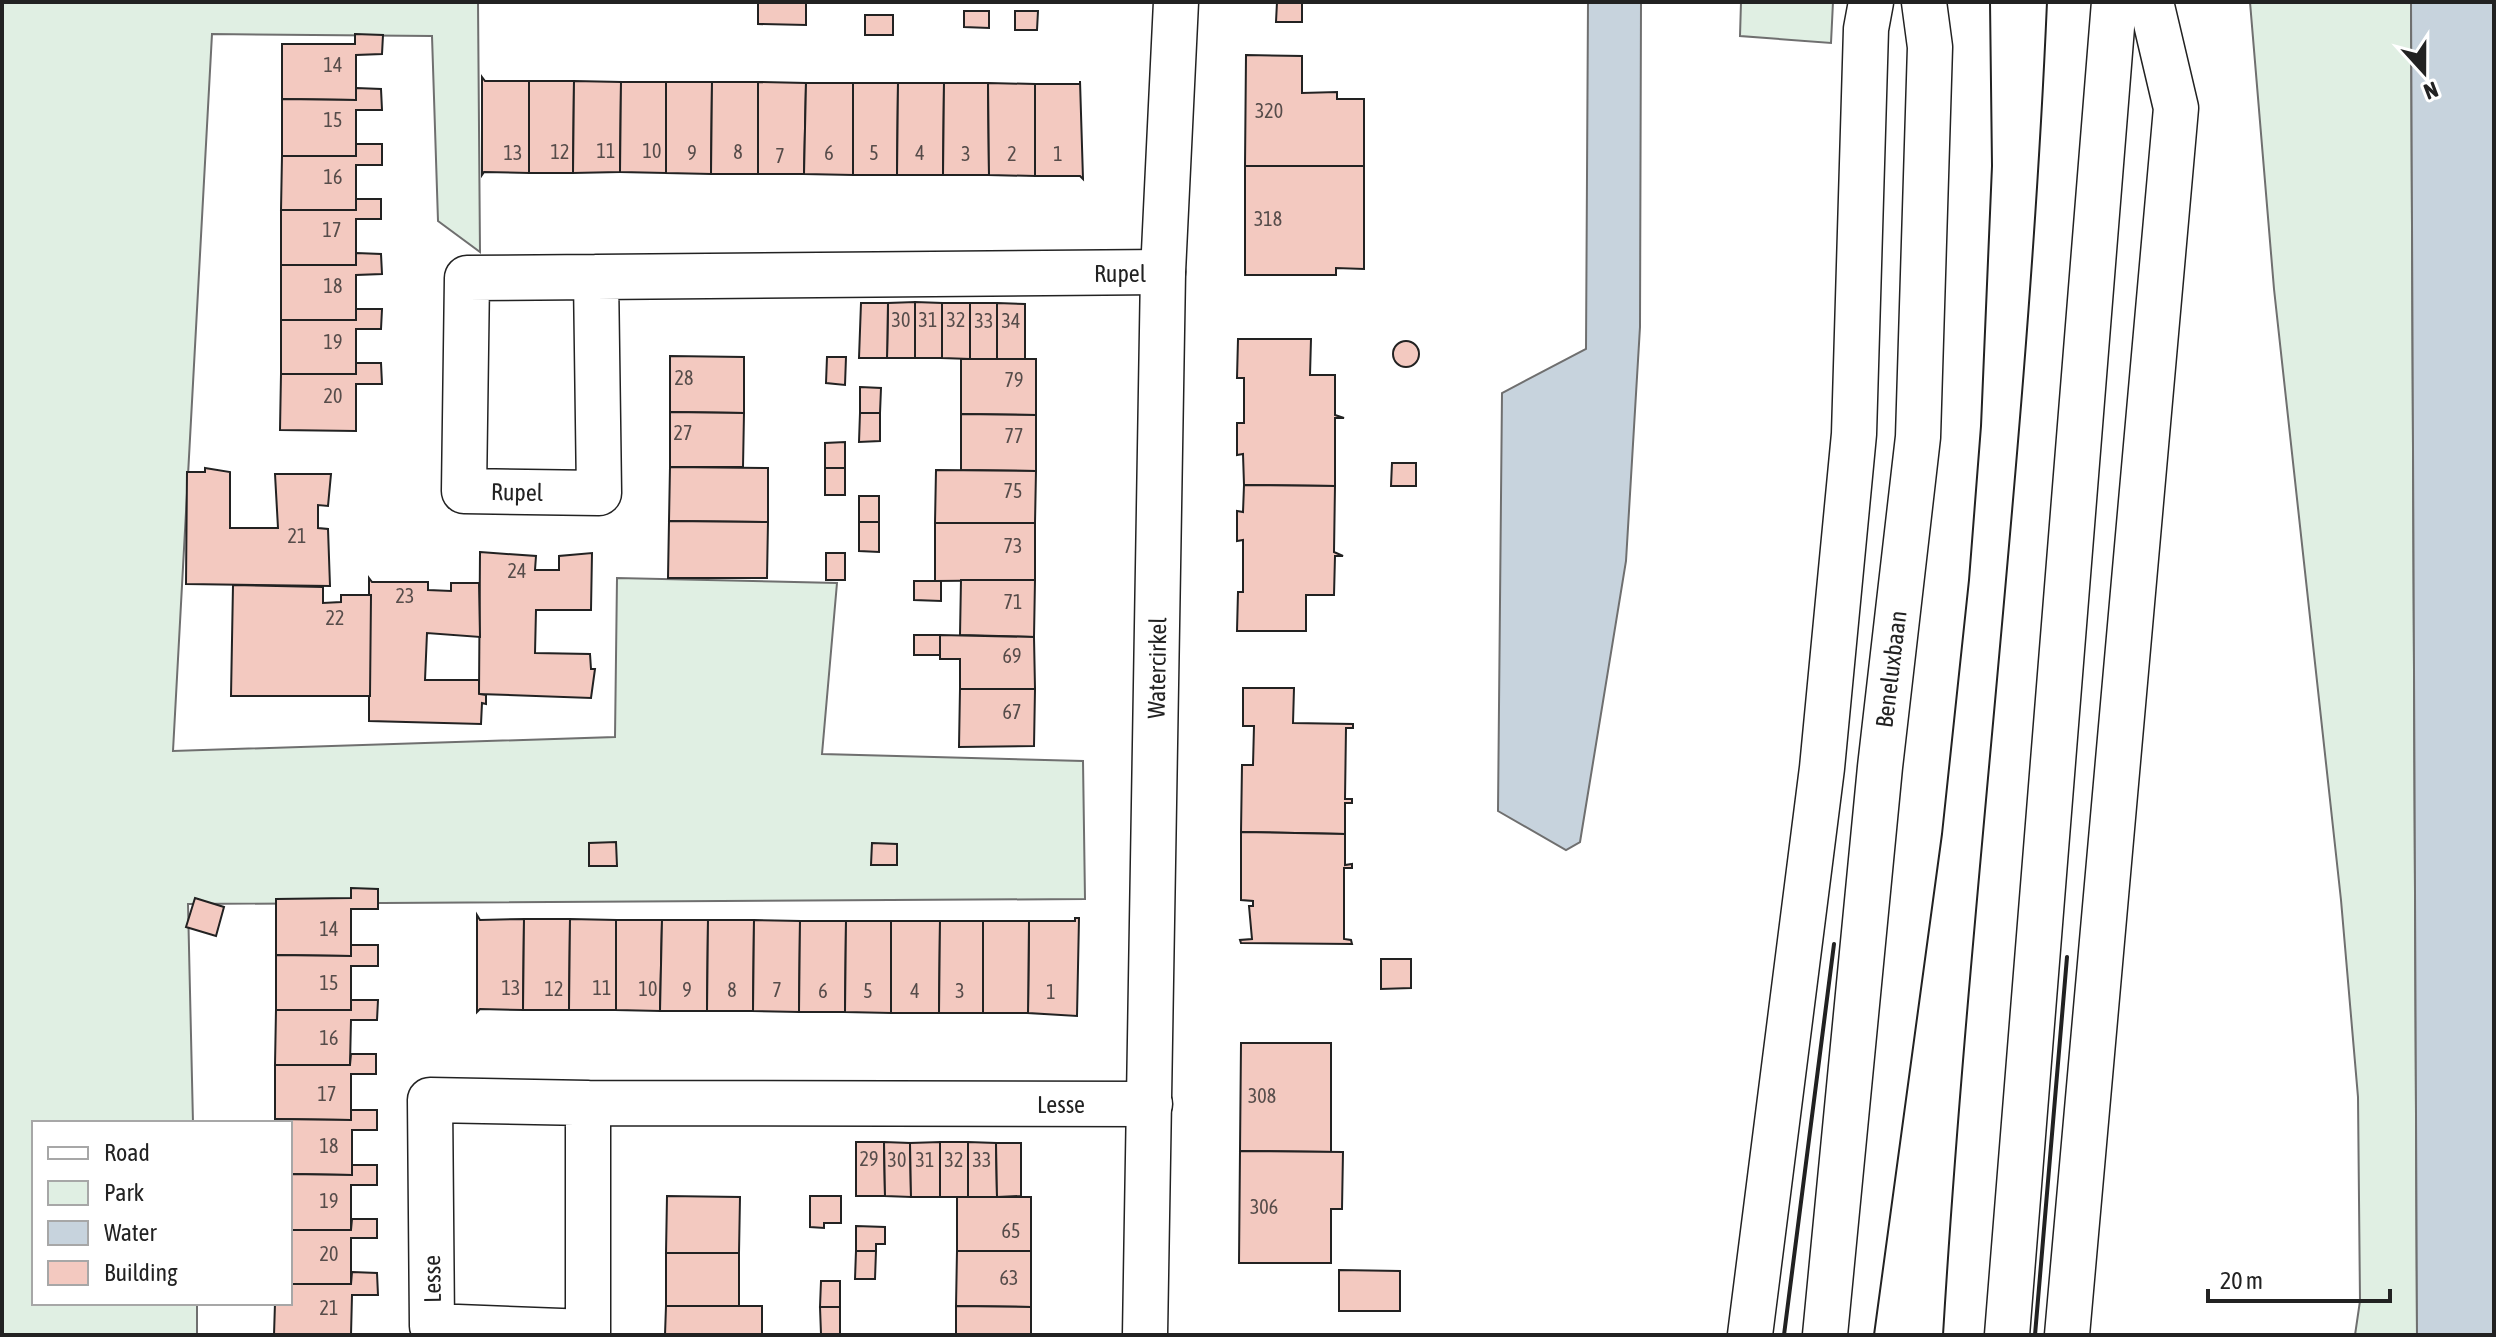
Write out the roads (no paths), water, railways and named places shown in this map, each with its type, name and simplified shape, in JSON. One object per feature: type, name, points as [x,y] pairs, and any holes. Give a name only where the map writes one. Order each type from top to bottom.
[{"type":"main road","name":"Watercirkel","points":[[1145,1335],[1163,272],[1176,2]]},
{"type":"main road","points":[[1750,1335],[1822,768],[1854,434],[1865,44],[1871,2]]},
{"type":"main road","name":"Beneluxbaan","points":[[1825,1335],[1880,767],[1918,437],[1930,47],[1924,2]]},
{"type":"main road","points":[[2007,1335],[2114,2]]},
{"type":"main road","points":[[2067,1335],[2176,108],[2151,2]]},
{"type":"main road","name":"Rupel","points":[[596,277],[599,493],[464,491],[467,278],[1163,272]]},
{"type":"main road","name":"Lesse","points":[[588,1103],[588,1332],[432,1326],[430,1100],[1150,1104]]},
{"type":"water","points":[[1588,2],[1641,2],[1640,327],[1626,561],[1580,842],[1566,850],[1498,811],[1502,393],[1586,349]]},
{"type":"water","points":[[2411,2],[2494,2],[2494,1335],[2417,1335]]},
{"type":"tram line","points":[[1874,1335],[1942,834],[1969,580],[1981,426],[1992,166],[1990,2]]},
{"type":"tram line","points":[[1943,1335],[1954,1168],[2027,336],[2047,2]]}]
